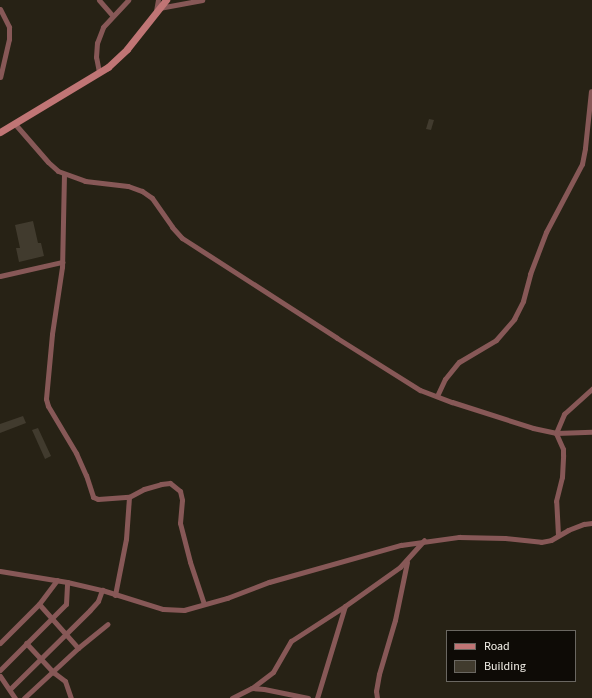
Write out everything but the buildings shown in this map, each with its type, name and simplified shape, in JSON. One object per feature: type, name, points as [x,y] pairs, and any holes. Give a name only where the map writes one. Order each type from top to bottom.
[{"type":"main road","points":[[0,132],[99,72],[119,58],[166,0]]},
{"type":"street","points":[[99,0],[112,15]]},
{"type":"street","points":[[99,72],[96,56],[97,43],[104,27],[112,15],[128,0]]},
{"type":"street","points":[[158,0],[158,11],[202,0]]},
{"type":"street","points":[[0,10],[9,27],[9,39],[0,77]]},
{"type":"street","points":[[437,396],[445,378],[459,362],[496,340],[514,319],[523,301],[530,274],[546,232],[582,164],[586,148],[591,91]]},
{"type":"street","points":[[15,124],[48,162],[64,174],[85,180],[128,186],[142,191],[152,198],[172,227],[182,238],[402,379],[437,396],[533,428],[556,433],[592,432]]},
{"type":"street","points":[[64,174],[62,262],[52,334],[46,399],[48,406],[76,453],[86,475],[93,497],[98,499],[129,497],[144,489],[170,483],[180,491],[182,500],[180,523],[190,562],[204,604]]},
{"type":"street","points":[[0,276],[62,262]]},
{"type":"street","points":[[558,535],[556,501],[562,477],[563,449],[556,433],[564,414],[592,389]]},
{"type":"street","points":[[115,595],[126,539],[129,497]]},
{"type":"street","points":[[0,571],[57,580],[102,590],[163,609],[184,610],[269,582],[424,540],[459,537],[486,537],[541,542],[551,540],[558,535],[584,524],[592,523]]},
{"type":"street","points":[[232,698],[252,688],[273,672],[291,641],[345,606],[407,561],[424,540]]},
{"type":"street","points":[[377,698],[376,691],[378,674],[395,620],[407,561]]},
{"type":"street","points":[[0,644],[39,604],[57,580]]},
{"type":"street","points":[[0,670],[66,604],[67,582]]},
{"type":"street","points":[[10,689],[90,610],[98,601],[102,590]]},
{"type":"street","points":[[39,604],[78,648]]},
{"type":"street","points":[[317,698],[345,606]]},
{"type":"street","points":[[24,698],[78,648],[108,624]]},
{"type":"street","points":[[26,643],[53,672],[65,681],[71,698]]},
{"type":"street","points":[[0,676],[15,698]]},
{"type":"street","points":[[252,688],[308,698]]}]
